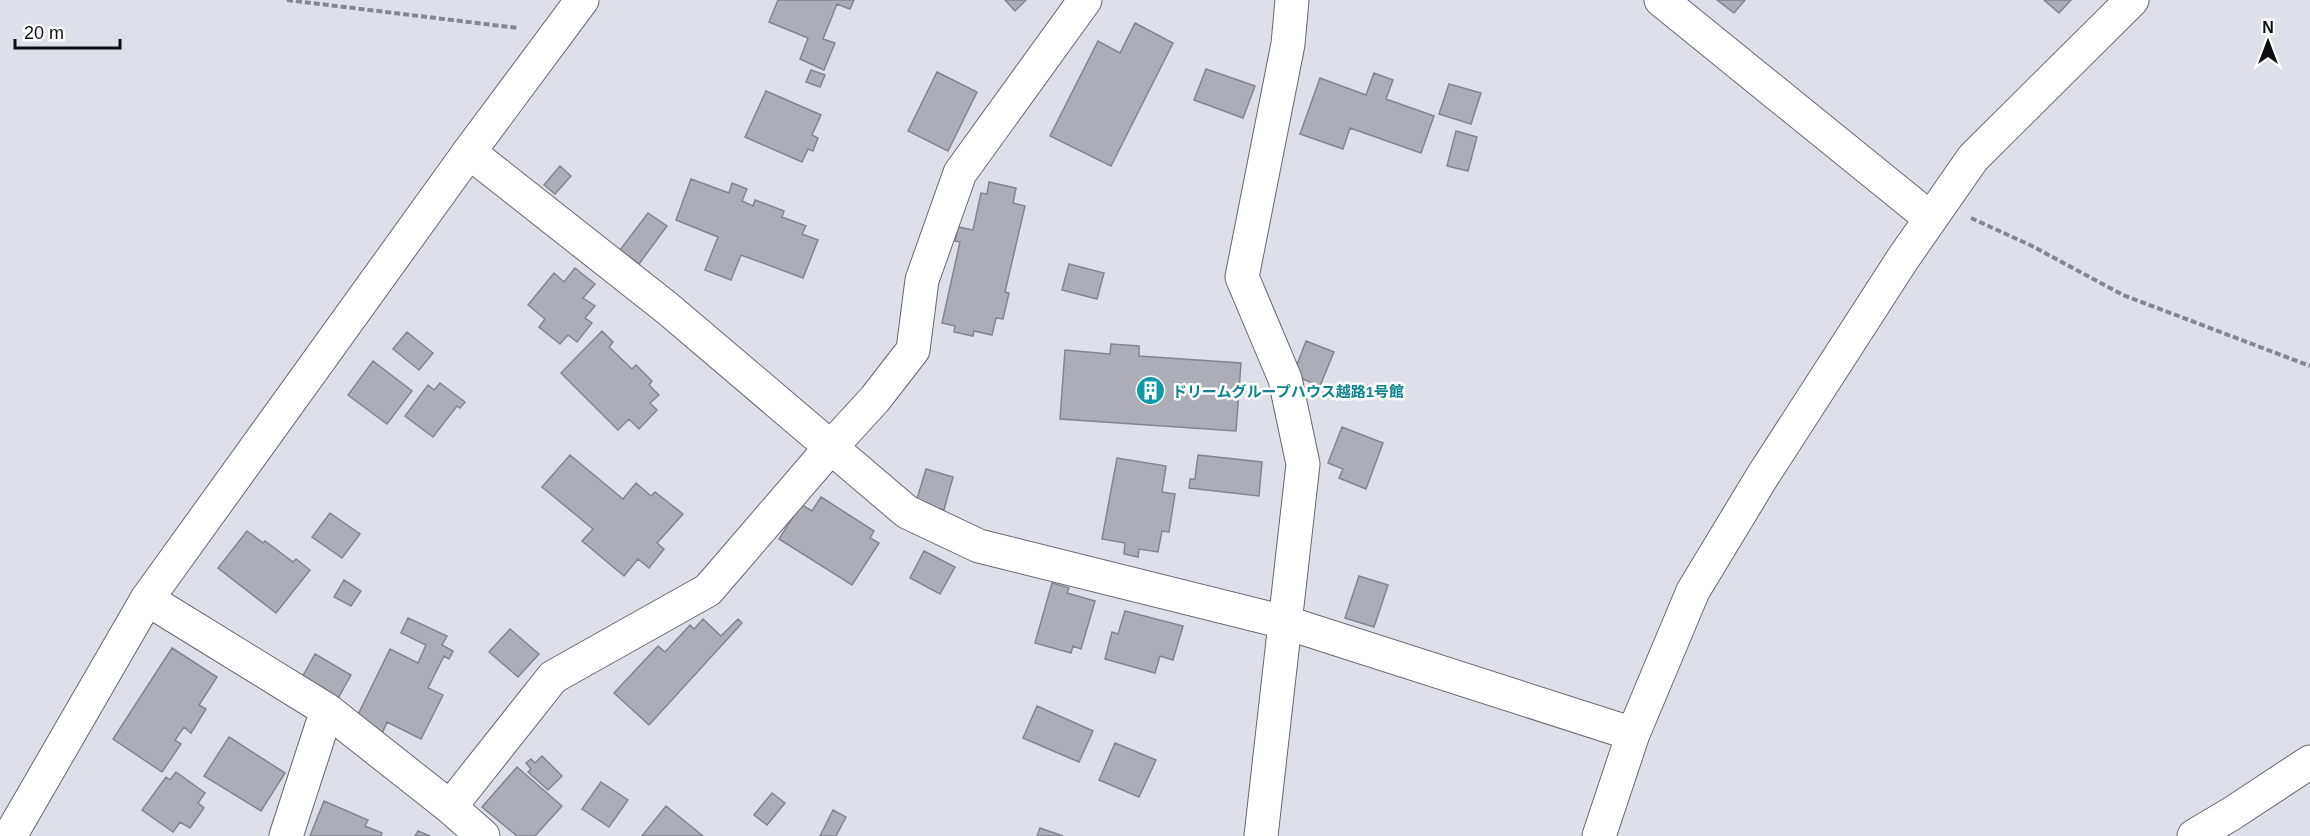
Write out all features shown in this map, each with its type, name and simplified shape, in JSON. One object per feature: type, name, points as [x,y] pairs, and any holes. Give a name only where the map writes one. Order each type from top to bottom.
[{"type":"street","points":[[10,836],[147,599],[556,32],[582,0]]},
{"type":"street","points":[[450,807],[553,677],[708,590],[875,399],[913,350],[922,280],[960,173],[1085,0]]},
{"type":"street","points":[[1261,836],[1284,622],[1299,519],[1303,464],[1285,379],[1242,277],[1288,44],[1292,0]]},
{"type":"street","points":[[1661,0],[1936,211]]},
{"type":"street","points":[[1599,836],[1633,734],[1693,591],[1762,477],[1973,158],[2132,0]]},
{"type":"street","points":[[469,152],[667,308],[907,512],[979,546],[1284,622],[1633,734]]},
{"type":"street","points":[[147,599],[327,710],[450,807],[483,836]]},
{"type":"street","points":[[286,836],[327,710]]},
{"type":"street","points":[[2194,836],[2310,762]]},
{"type":"path","points":[[287,0],[556,32]]},
{"type":"path","points":[[1936,211],[2032,246],[2123,295],[2310,366]]},
{"type":"building","points":[[778,0],[854,0],[850,9],[837,4],[823,39],[835,43],[824,70],[800,59],[808,38],[769,22]]},
{"type":"building","points":[[1005,0],[1026,0],[1015,11]]},
{"type":"building","points":[[1717,0],[1745,0],[1734,13]]},
{"type":"building","points":[[2044,0],[2071,0],[2059,13]]},
{"type":"building","points":[[1135,23],[1173,43],[1111,166],[1050,136],[1098,41],[1120,53]]},
{"type":"building","points":[[1206,69],[1255,86],[1243,118],[1194,100]]},
{"type":"building","points":[[811,70],[825,75],[820,87],[806,82]]},
{"type":"building","points":[[937,72],[977,92],[948,151],[908,131]]},
{"type":"building","points":[[1374,73],[1393,80],[1386,99],[1434,116],[1421,153],[1350,128],[1343,149],[1300,134],[1320,78],[1366,95]]},
{"type":"building","points":[[1449,84],[1481,93],[1471,124],[1439,114]]},
{"type":"building","points":[[766,91],[821,115],[812,135],[818,138],[813,151],[808,149],[802,162],[745,137]]},
{"type":"building","points":[[1456,131],[1477,137],[1468,171],[1447,166]]},
{"type":"building","points":[[560,166],[571,176],[555,194],[544,185]]},
{"type":"building","points":[[691,179],[729,193],[732,183],[747,189],[742,201],[753,206],[755,200],[784,211],[782,217],[806,226],[802,234],[818,240],[803,278],[741,255],[731,280],[705,270],[718,237],[676,220]]},
{"type":"building","points":[[989,182],[1016,188],[1013,203],[1025,206],[1005,292],[1009,293],[1003,319],[996,318],[992,335],[974,331],[973,336],[954,332],[955,326],[942,323],[960,242],[955,241],[958,227],[973,230],[981,193],[987,194]]},
{"type":"building","points":[[648,213],[667,226],[639,264],[620,250]]},
{"type":"building","points":[[1069,264],[1104,273],[1097,299],[1062,290]]},
{"type":"building","points":[[575,268],[595,284],[583,298],[595,306],[585,318],[592,323],[577,342],[568,335],[560,344],[539,327],[545,319],[528,305],[554,273],[564,282]]},
{"type":"building","points":[[602,331],[613,342],[609,347],[632,369],[636,365],[652,381],[649,385],[659,395],[650,403],[657,410],[639,429],[629,419],[618,430],[561,373]]},
{"type":"building","points":[[407,332],[433,353],[419,370],[393,349]]},
{"type":"building","points":[[1306,341],[1334,352],[1320,386],[1293,375]]},
{"type":"building","name":"ドリームグループハウス越路1号館","points":[[1111,344],[1139,346],[1139,356],[1241,363],[1236,431],[1060,419],[1065,350],[1110,354]]},
{"type":"building","points":[[373,361],[412,391],[387,424],[348,395]]},
{"type":"building","points":[[440,383],[465,402],[460,408],[457,406],[433,437],[405,416],[428,385],[434,390]]},
{"type":"building","points":[[1342,427],[1383,443],[1366,489],[1339,478],[1343,469],[1328,463]]},
{"type":"building","points":[[570,455],[623,499],[636,483],[651,496],[655,492],[683,514],[657,543],[664,549],[649,568],[638,559],[624,576],[582,541],[593,529],[542,487]]},
{"type":"building","points":[[1198,455],[1262,462],[1259,496],[1189,488],[1190,479],[1195,479]]},
{"type":"building","points":[[1117,458],[1166,466],[1162,492],[1175,494],[1169,532],[1162,531],[1158,552],[1139,549],[1138,557],[1124,554],[1125,543],[1102,539]]},
{"type":"building","points":[[926,469],[953,477],[944,510],[916,502]]},
{"type":"building","points":[[821,497],[874,531],[870,538],[879,543],[852,585],[779,539],[801,504],[812,511]]},
{"type":"building","points":[[330,513],[360,534],[342,558],[312,537]]},
{"type":"building","points":[[247,531],[293,562],[296,559],[310,570],[276,613],[218,568]]},
{"type":"building","points":[[924,551],[955,567],[940,594],[910,578]]},
{"type":"building","points":[[1359,576],[1388,585],[1374,627],[1345,618]]},
{"type":"building","points":[[344,580],[361,591],[351,606],[334,597]]},
{"type":"building","points":[[1052,583],[1069,588],[1067,593],[1095,601],[1081,649],[1073,646],[1071,653],[1035,643]]},
{"type":"building","points":[[1125,611],[1183,626],[1173,660],[1160,656],[1155,673],[1105,659],[1112,632],[1118,634]]},
{"type":"building","points":[[408,618],[447,636],[442,645],[453,651],[449,659],[444,656],[428,688],[443,695],[421,739],[387,722],[382,734],[355,721],[390,649],[418,663],[426,645],[401,633]]},
{"type":"building","points":[[703,619],[721,636],[738,619],[742,623],[649,725],[614,693],[658,646],[665,652],[690,625],[694,629]]},
{"type":"building","points":[[510,629],[539,654],[518,677],[489,652]]},
{"type":"building","points":[[172,648],[217,677],[199,705],[206,709],[191,733],[184,727],[175,740],[181,744],[162,772],[113,739]]},
{"type":"building","points":[[315,654],[351,675],[336,702],[300,681]]},
{"type":"building","points":[[1037,706],[1093,731],[1079,762],[1023,738]]},
{"type":"building","points":[[229,737],[285,773],[261,811],[204,776]]},
{"type":"building","points":[[1115,743],[1156,760],[1139,797],[1099,780]]},
{"type":"building","points":[[542,756],[562,776],[548,790],[528,772],[531,769],[526,763],[531,759],[535,763]]},
{"type":"building","points":[[517,767],[562,806],[535,836],[517,836],[482,807]]},
{"type":"building","points":[[176,772],[205,793],[198,803],[204,808],[190,828],[180,822],[173,832],[142,810],[166,777],[170,780]]},
{"type":"building","points":[[601,782],[628,800],[609,827],[582,809]]},
{"type":"building","points":[[772,793],[785,803],[767,825],[754,815]]},
{"type":"building","points":[[324,801],[368,820],[365,826],[382,833],[381,836],[310,836]]},
{"type":"building","points":[[666,806],[703,836],[642,836]]},
{"type":"building","points":[[833,810],[846,817],[836,836],[820,836]]},
{"type":"building","points":[[1040,828],[1063,836],[1037,836]]},
{"type":"building","points":[[418,831],[430,836],[415,836]]},
{"type":"place","name":"ドリームグループハウス越路1号館","points":[[1151,391]]}]
